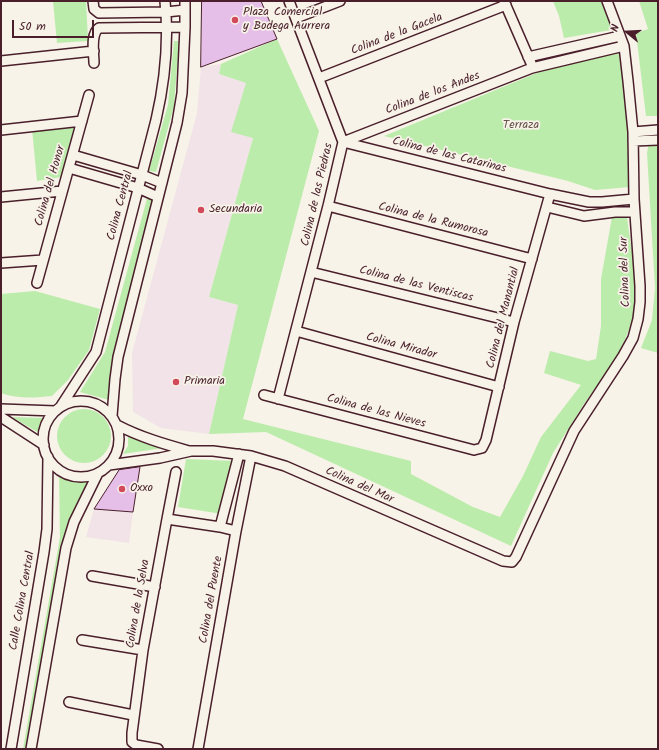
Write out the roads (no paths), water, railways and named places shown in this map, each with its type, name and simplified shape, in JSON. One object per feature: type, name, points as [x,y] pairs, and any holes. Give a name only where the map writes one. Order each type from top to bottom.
[{"type":"street","points":[[93,1],[96,12],[104,13],[166,12],[185,6],[182,94],[177,123],[118,357],[112,416]]},
{"type":"street","name":"Colina Central","points":[[58,409],[96,352],[163,91],[167,27],[166,1]]},
{"type":"street","name":"Colina de las Piedras","points":[[278,399],[312,272],[343,142],[289,1]]},
{"type":"street","points":[[296,18],[340,1]]},
{"type":"street","name":"Colina del Sur","points":[[512,562],[516,557],[574,431],[623,356],[633,338],[638,319],[640,302],[634,199],[633,137],[624,46],[607,1]]},
{"type":"street","points":[[505,3],[532,68]]},
{"type":"street","name":"Colina de la Gacela","points":[[319,78],[505,3]]},
{"type":"street","points":[[94,63],[94,36],[96,30],[103,28],[185,26]]},
{"type":"street","points":[[528,57],[620,36]]},
{"type":"street","name":"Colina de los Andes","points":[[343,142],[532,68],[624,46]]},
{"type":"street","points":[[1,61],[94,50]]},
{"type":"street","name":"Colina del Honor","points":[[37,283],[89,95]]},
{"type":"street","points":[[1,130],[82,121]]},
{"type":"street","points":[[633,137],[658,130]]},
{"type":"street","points":[[633,137],[658,140]]},
{"type":"street","name":"Colina de las Catarinas","points":[[343,142],[550,194],[588,202],[634,199]]},
{"type":"street","points":[[73,155],[142,175],[162,183]]},
{"type":"street","points":[[69,168],[138,188],[158,197]]},
{"type":"street","points":[[1,197],[62,191]]},
{"type":"street","name":"Colina del Manantial","points":[[482,448],[486,440],[514,322],[550,194]]},
{"type":"street","name":"Colina de la Rumorosa","points":[[328,206],[532,259]]},
{"type":"street","points":[[546,207],[584,216],[615,212],[635,212]]},
{"type":"street","points":[[1,263],[43,260]]},
{"type":"street","name":"Colina de las Ventiscas","points":[[312,272],[514,322]]},
{"type":"street","name":"Colina Mirador","points":[[296,331],[499,387]]},
{"type":"street","name":"Colina de las Nieves","points":[[264,395],[474,450],[482,448]]},
{"type":"street","points":[[83,401],[94,403],[104,408],[112,416],[117,425],[119,439],[117,453],[109,465],[98,473],[87,477],[75,477],[64,473],[55,466],[48,457],[44,445],[44,433],[48,421],[58,409],[72,402],[83,401]]},
{"type":"street","points":[[1,409],[58,409]]},
{"type":"street","points":[[1,417],[44,445]]},
{"type":"street","name":"Colina del Mar","points":[[117,425],[156,442],[191,451]]},
{"type":"street","name":"Colina del Mar","points":[[109,465],[160,458],[191,451],[213,451],[251,456],[285,466],[503,561],[512,562]]},
{"type":"street","points":[[220,527],[238,454]]},
{"type":"street","name":"Colina del Puente","points":[[198,749],[236,531],[251,456]]},
{"type":"street","name":"Calle Colina Central","points":[[11,749],[47,529],[48,457]]},
{"type":"street","name":"Colina de la Selva","points":[[158,749],[136,745],[132,742],[133,715],[143,650],[176,472]]},
{"type":"street","points":[[31,749],[66,548],[74,522],[98,473]]},
{"type":"street","points":[[167,519],[236,531]]},
{"type":"street","points":[[92,576],[155,587]]},
{"type":"street","points":[[82,640],[143,650]]},
{"type":"street","points":[[69,702],[133,715]]},
{"type":"place","name":"Plaza Comercial y Bodega Aurrera","points":[[235,20]]},
{"type":"place","name":"Secundaria","points":[[201,210]]},
{"type":"place","name":"Primaria","points":[[176,382]]},
{"type":"place","name":"Oxxo","points":[[122,489]]},
{"type":"park label","name":"Terraza","points":[[521,126]]}]
